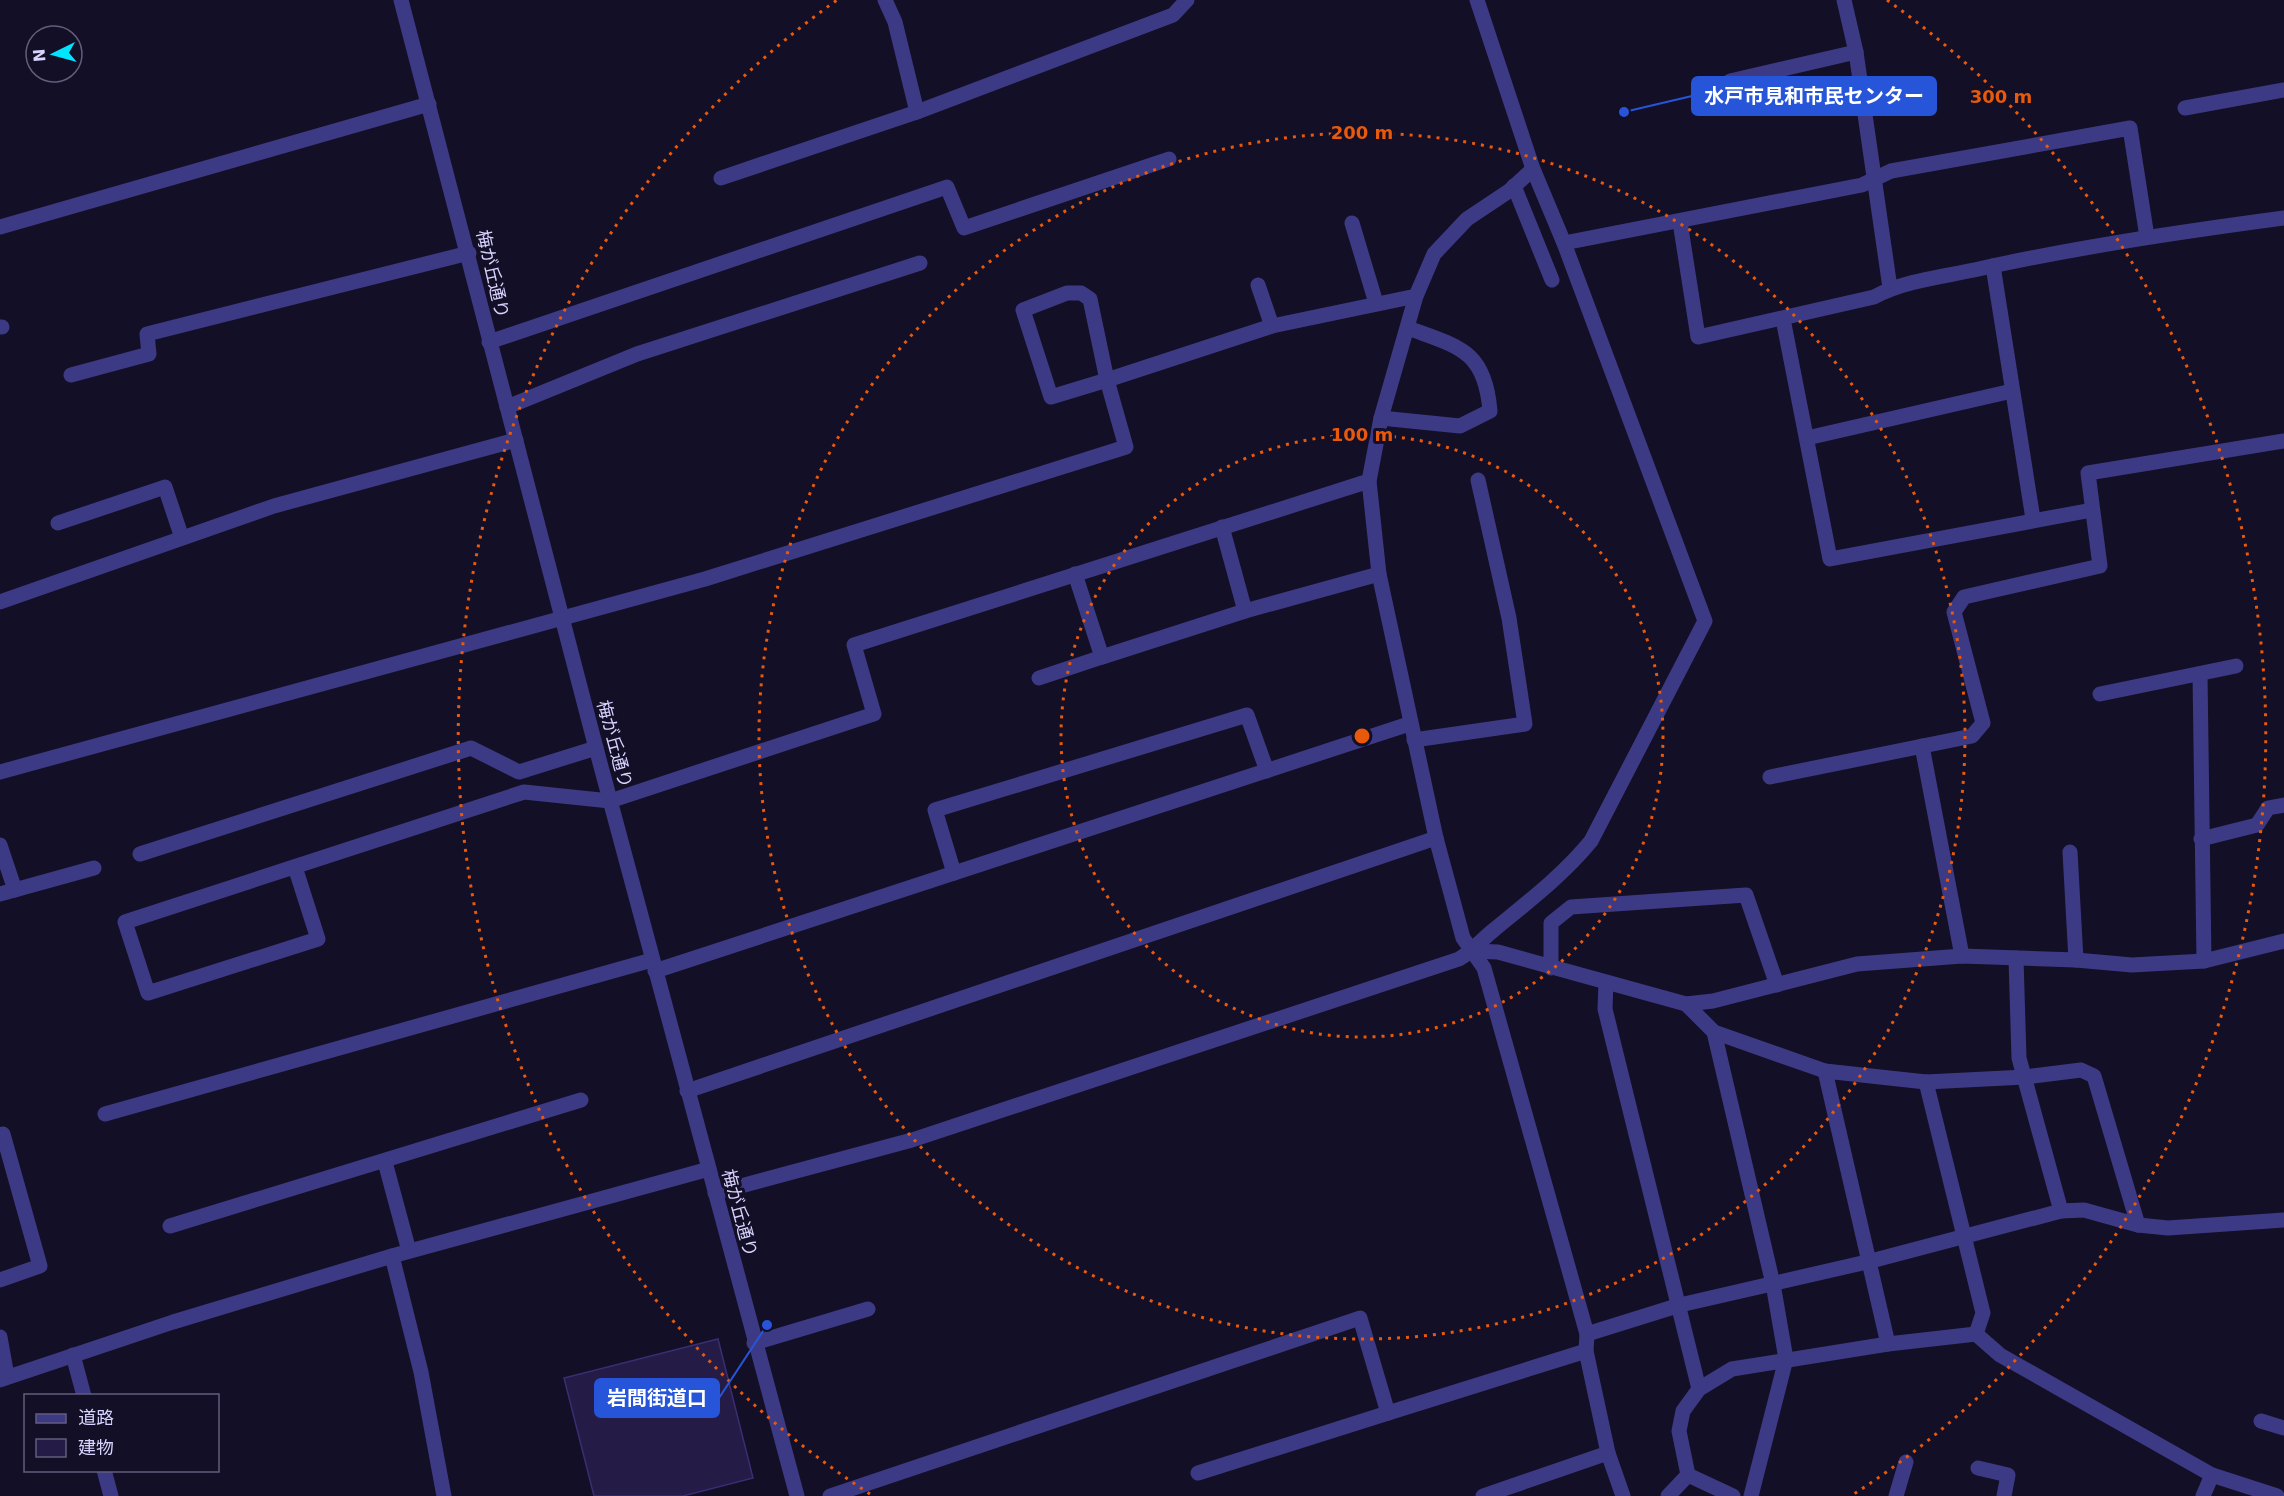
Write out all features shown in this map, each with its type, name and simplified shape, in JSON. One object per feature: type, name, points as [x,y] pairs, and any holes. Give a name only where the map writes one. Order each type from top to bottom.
[{"type":"street","name":"梅が丘通り","points":[[401,0],[469,253],[489,342],[562,620],[754,1343],[797,1496]]},
{"type":"street","points":[[885,0],[895,22],[917,112]]},
{"type":"street","points":[[721,178],[917,112],[1173,15],[1187,0]]},
{"type":"street","points":[[715,1193],[912,1140],[1448,963],[1472,951],[1489,934],[1569,869],[1591,841],[1705,621],[1564,243],[1533,170],[1478,0]]},
{"type":"street","points":[[1844,0],[1856,52],[1890,288]]},
{"type":"street","points":[[1730,81],[1856,52]]},
{"type":"street","points":[[2185,108],[2284,90]]},
{"type":"street","points":[[0,227],[429,104]]},
{"type":"street","points":[[1564,243],[1862,185],[1891,171],[2130,128],[2147,237]]},
{"type":"street","points":[[489,342],[947,186],[964,228],[1169,159]]},
{"type":"street","points":[[1533,170],[1467,219],[1434,254],[1416,296],[1381,418],[1369,481],[1379,574],[1409,724],[1436,838],[1463,938],[1484,968],[1587,1334],[1586,1351],[1608,1452],[1623,1496]]},
{"type":"street","points":[[1514,186],[1552,280]]},
{"type":"street","points":[[1680,222],[1698,337],[1874,297],[1890,288],[1993,266],[2147,237],[2284,218]]},
{"type":"street","points":[[1352,223],[1376,303]]},
{"type":"street","points":[[71,375],[149,354],[147,334],[469,253]]},
{"type":"street","points":[[507,407],[637,354],[920,263]]},
{"type":"street","points":[[1993,266],[2033,519]]},
{"type":"street","points":[[1258,285],[1272,326]]},
{"type":"street","points":[[0,772],[705,579],[1126,447],[1107,380],[1090,299],[1081,293],[1067,293],[1023,310],[1051,397],[1107,380],[1272,326],[1416,296]]},
{"type":"street","points":[[1783,319],[1830,559],[2033,519],[2092,510]]},
{"type":"street","points":[[1381,418],[1460,426],[1490,411],[1488,387],[1473,358],[1455,345],[1408,328]]},
{"type":"street","points":[[1807,438],[2012,391]]},
{"type":"street","points":[[0,602],[160,548],[274,506],[516,440]]},
{"type":"street","points":[[1770,777],[1972,736],[1983,723],[1954,612],[1964,597],[2100,566],[2088,473],[2284,441]]},
{"type":"street","points":[[1414,740],[1525,724],[1509,618],[1478,480]]},
{"type":"street","points":[[295,867],[318,939],[148,993],[125,922],[524,792],[610,801],[874,714],[854,645],[1369,481]]},
{"type":"street","points":[[58,523],[165,487],[182,538]]},
{"type":"street","points":[[1222,527],[1245,611]]},
{"type":"street","points":[[1075,574],[1102,657]]},
{"type":"street","points":[[1039,678],[1245,611],[1379,574]]},
{"type":"street","points":[[2100,694],[2236,666]]},
{"type":"street","points":[[2200,674],[2204,961]]},
{"type":"street","points":[[954,873],[935,810],[1247,715],[1268,771]]},
{"type":"street","points":[[105,1114],[654,965],[954,873],[1409,724]]},
{"type":"street","points":[[1922,746],[1962,956]]},
{"type":"street","points":[[140,854],[471,748],[519,772],[596,748]]},
{"type":"street","points":[[2201,839],[2256,825],[2268,808],[2284,805]]},
{"type":"street","points":[[687,1091],[1436,838]]},
{"type":"street","points":[[0,845],[8,892],[94,868]]},
{"type":"street","points":[[2070,852],[2076,960]]},
{"type":"street","points":[[1551,968],[1551,923],[1571,907],[1746,895],[1776,985]]},
{"type":"street","points":[[1472,951],[1498,952],[1686,1004],[1713,1001],[1857,964],[1962,956],[2076,960],[2132,965],[2204,961],[2284,941]]},
{"type":"street","points":[[2016,958],[2019,1058],[2061,1211]]},
{"type":"street","points":[[1606,982],[1605,1009],[1699,1389]]},
{"type":"street","points":[[1686,1004],[1714,1032],[1825,1071],[1926,1082],[2025,1077],[2080,1070],[2094,1077],[2138,1225]]},
{"type":"street","points":[[1714,1032],[1773,1284],[1786,1359],[1751,1496]]},
{"type":"street","points":[[1825,1071],[1871,1261],[1888,1344]]},
{"type":"street","points":[[1926,1082],[1983,1313],[1976,1334]]},
{"type":"street","points":[[170,1226],[385,1162],[581,1100]]},
{"type":"street","points":[[0,1280],[40,1266],[3,1134]]},
{"type":"street","points":[[385,1162],[408,1251]]},
{"type":"street","points":[[0,1337],[4,1378],[408,1251],[709,1170]]},
{"type":"street","points":[[1587,1334],[1680,1305],[1871,1261],[2061,1211],[2084,1210],[2138,1225],[2168,1228],[2284,1220]]},
{"type":"street","points":[[392,1256],[421,1372],[444,1496]]},
{"type":"street","points":[[754,1343],[868,1309]]},
{"type":"street","points":[[831,1496],[1360,1317],[1388,1413]]},
{"type":"street","points":[[1688,1475],[1679,1431],[1683,1412],[1699,1389],[1732,1369],[1888,1344],[1976,1334],[2000,1355],[2212,1475],[2277,1496]]},
{"type":"street","points":[[1198,1473],[1586,1351]]},
{"type":"street","points":[[73,1355],[84,1394]]},
{"type":"street","points":[[2261,1422],[2284,1428]]},
{"type":"street","points":[[1483,1496],[1608,1452]]},
{"type":"street","points":[[1896,1496],[1906,1462]]},
{"type":"street","points":[[1978,1468],[2008,1475],[2004,1496]]},
{"type":"street","points":[[105,1472],[111,1496]]},
{"type":"street","points":[[1668,1496],[1688,1475]]},
{"type":"street","points":[[1688,1475],[1733,1496]]},
{"type":"street","points":[[2203,1496],[2212,1475]]},
{"type":"building","points":[[718,1339],[753,1478],[683,1496],[594,1496],[564,1378]]},
{"type":"place","name":"水戸市見和市民センター","points":[[1624,112]]},
{"type":"place","name":"岩間街道口","points":[[767,1325]]}]
